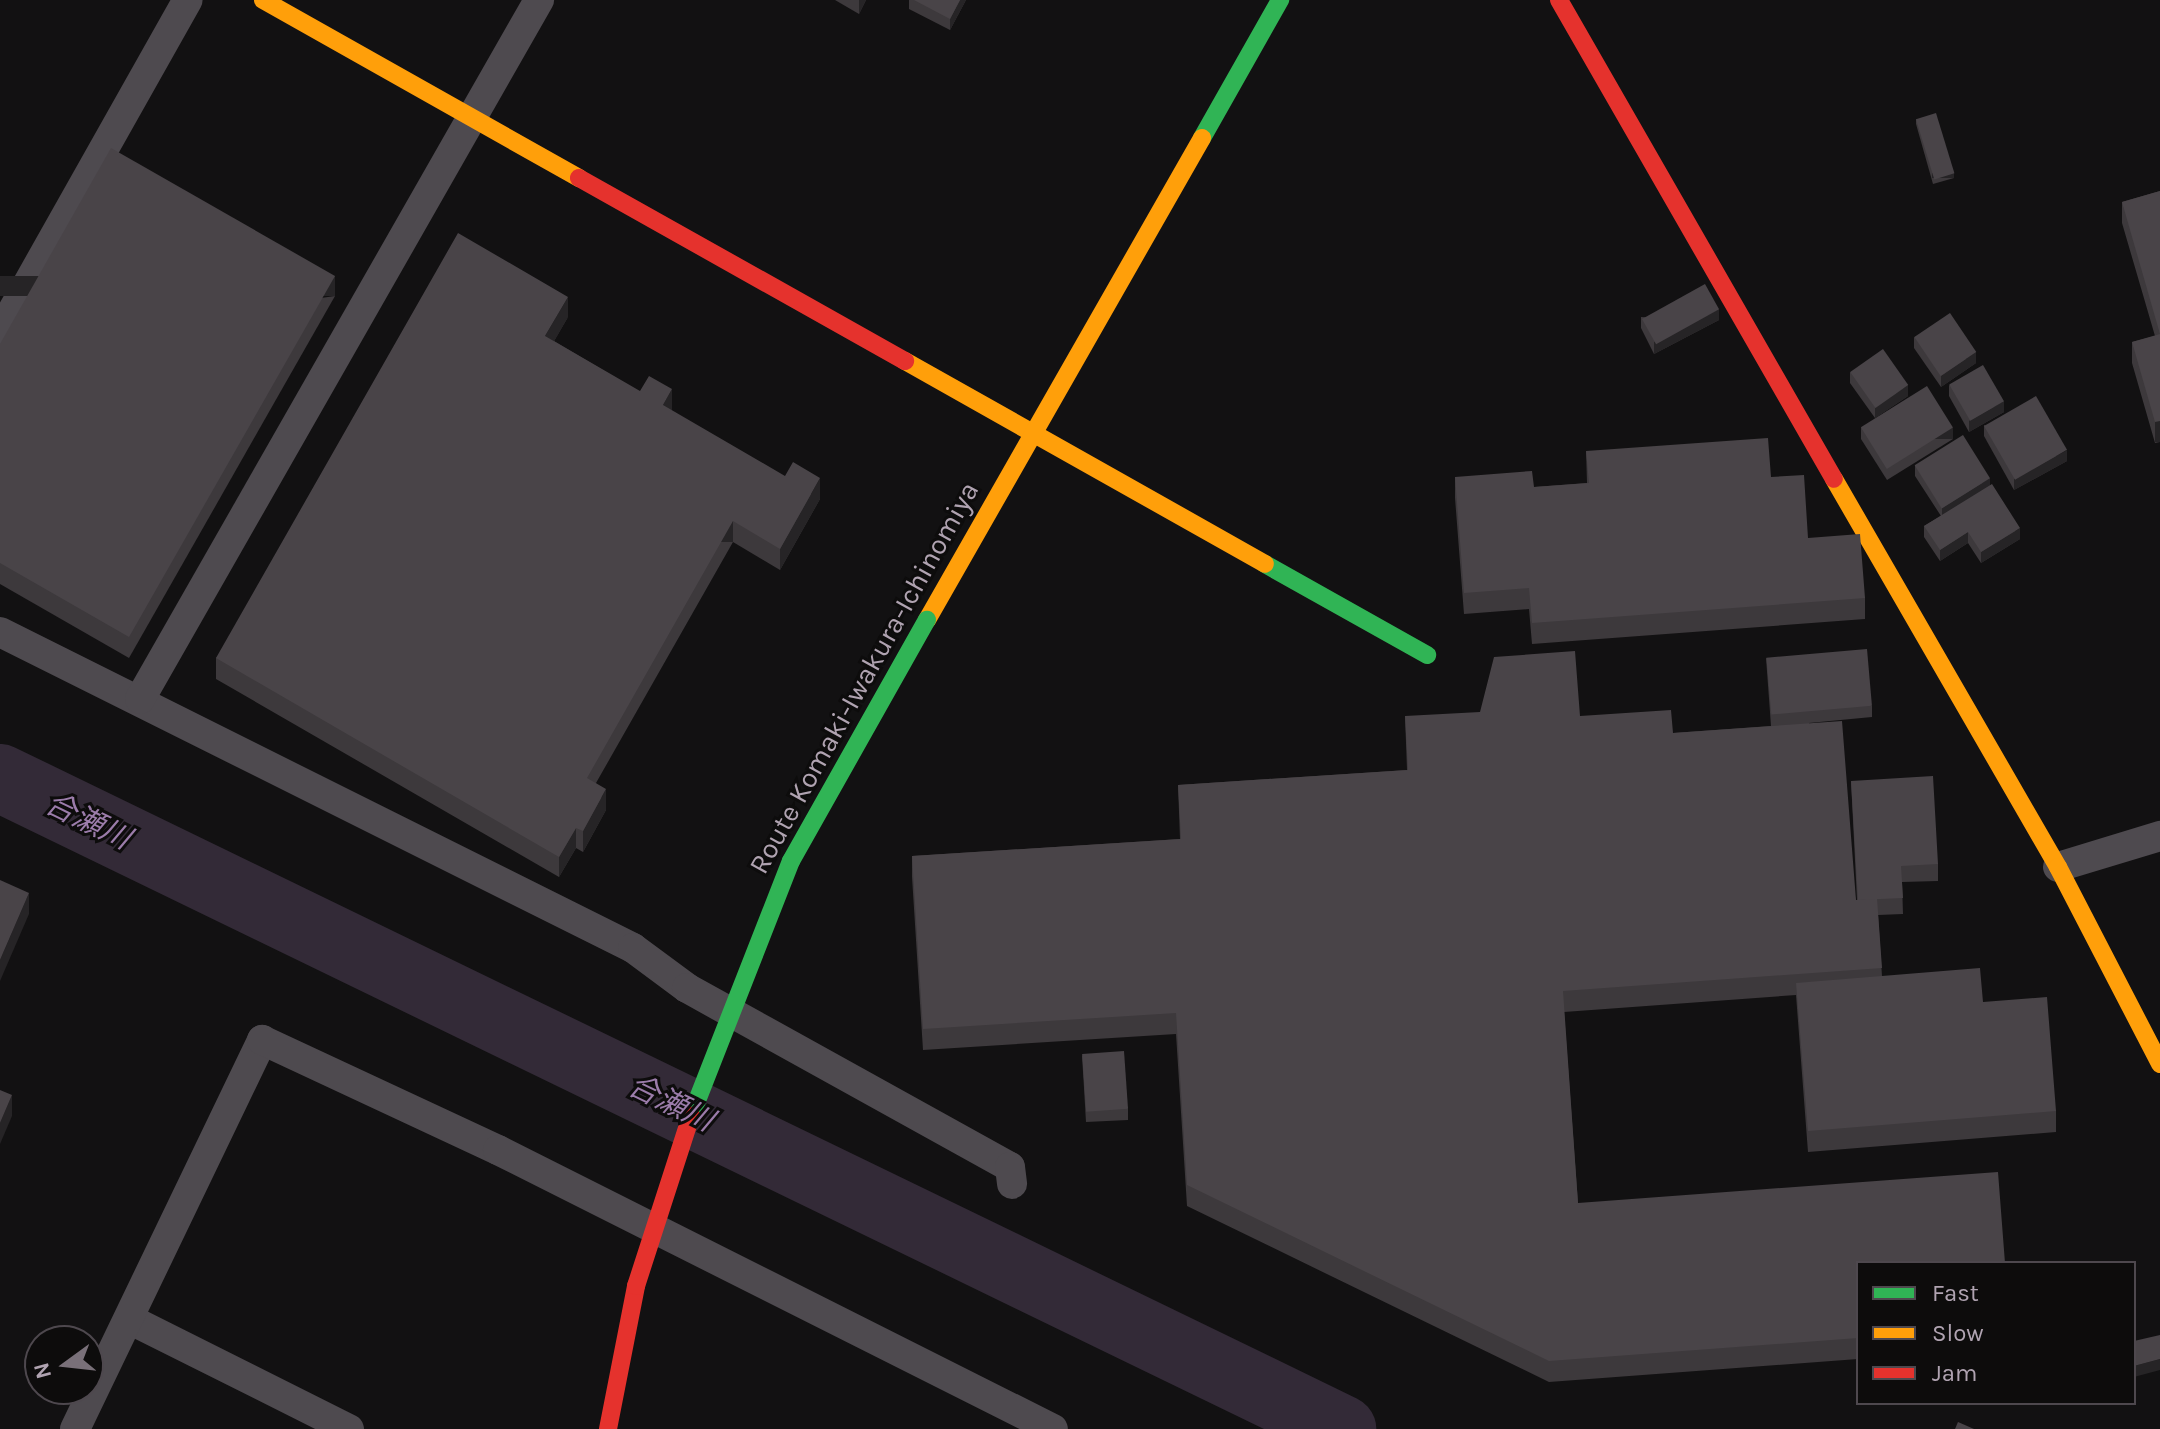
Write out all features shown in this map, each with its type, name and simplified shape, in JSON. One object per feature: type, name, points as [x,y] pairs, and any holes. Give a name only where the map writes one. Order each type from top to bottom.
[{"type":"street","points":[[0,333],[188,0]]},
{"type":"street","points":[[263,0],[1427,655]]},
{"type":"street","points":[[140,699],[539,0]]},
{"type":"street","name":"Route Komaki-Iwakura-Ichinomiya","points":[[608,1429],[636,1286],[708,1064],[791,861],[1030,434],[1280,0]]},
{"type":"street","points":[[1559,0],[2058,867],[2160,1064]]},
{"type":"street","points":[[0,632],[140,699],[633,948],[687,988],[1010,1167],[1012,1184]]},
{"type":"street","points":[[2058,867],[2160,836]]},
{"type":"street","points":[[75,1429],[262,1040],[498,1150],[1053,1429]]},
{"type":"street","points":[[129,1319],[349,1429]]},
{"type":"building","points":[[914,0],[960,0],[950,19]]},
{"type":"building","points":[[1936,113],[1954,173],[1934,179],[1916,119]]},
{"type":"building","points":[[111,148],[335,276],[129,637],[0,563],[0,344]]},
{"type":"building","points":[[2160,191],[2160,334],[2122,202]]},
{"type":"building","points":[[458,233],[568,297],[545,336],[640,391],[649,376],[672,389],[663,405],[785,476],[793,462],[820,478],[780,549],[733,521],[587,778],[606,789],[583,831],[576,828],[559,857],[216,658]]},
{"type":"building","points":[[1705,284],[1719,309],[1656,344],[1642,319]]},
{"type":"building","points":[[1950,313],[1976,352],[1941,376],[1914,337]]},
{"type":"building","points":[[2160,334],[2160,421],[2155,422],[2132,342]]},
{"type":"building","points":[[1883,349],[1908,385],[1875,408],[1850,372]]},
{"type":"building","points":[[1983,365],[2004,401],[1970,421],[1949,384]]},
{"type":"building","points":[[1927,386],[1953,428],[1887,469],[1861,427]]},
{"type":"building","points":[[2036,396],[2067,450],[2015,480],[1984,426]]},
{"type":"building","points":[[1963,435],[1990,478],[1942,508],[1915,465]]},
{"type":"building","points":[[1768,438],[1771,477],[1804,475],[1808,538],[1860,534],[1865,598],[1532,623],[1529,588],[1464,593],[1455,477],[1532,471],[1534,487],[1589,483],[1586,451]]},
{"type":"building","points":[[1992,484],[2020,528],[1981,552],[1968,532],[1940,550],[1924,526]]},
{"type":"building","points":[[1867,649],[1872,706],[1771,715],[1766,658]]},
{"type":"building","points":[[1575,651],[1580,716],[1671,710],[1673,733],[1842,721],[1856,900],[1877,898],[1882,968],[1563,991],[1578,1203],[1998,1172],[2005,1261],[1856,1261],[1856,1338],[1549,1361],[1187,1185],[1176,1013],[923,1029],[912,856],[1181,839],[1178,785],[1408,770],[1405,716],[1480,712],[1494,657]]},
{"type":"building","points":[[1933,776],[1938,864],[1901,866],[1903,898],[1858,900],[1851,781]]},
{"type":"building","points":[[0,880],[29,893],[0,960]]},
{"type":"building","points":[[1980,968],[1983,1002],[2047,997],[2056,1111],[1808,1131],[1796,983]]},
{"type":"building","points":[[1124,1051],[1128,1109],[1086,1112],[1082,1054]]},
{"type":"building","points":[[0,1090],[12,1095],[0,1123]]},
{"type":"building","points":[[2160,1335],[2160,1359],[2136,1365],[2136,1341]]},
{"type":"building","points":[[1958,1422],[1974,1429],[1955,1429]]},
{"type":"waterway","name":"合瀬川","points":[[0,778],[1342,1429]]},
{"type":"traffic: fast","points":[[1202,138],[1280,0]]},
{"type":"traffic: fast","points":[[1265,564],[1427,655]]},
{"type":"traffic: fast","points":[[691,1116],[791,861],[927,620]]},
{"type":"traffic: slow","points":[[263,0],[579,178]]},
{"type":"traffic: slow","points":[[927,620],[1202,138]]},
{"type":"traffic: slow","points":[[905,361],[1265,564]]},
{"type":"traffic: slow","points":[[1834,479],[2058,867],[2160,1064]]},
{"type":"traffic: jam","points":[[1559,0],[1834,479]]},
{"type":"traffic: jam","points":[[579,178],[905,361]]},
{"type":"traffic: jam","points":[[608,1429],[636,1286],[691,1116]]}]
